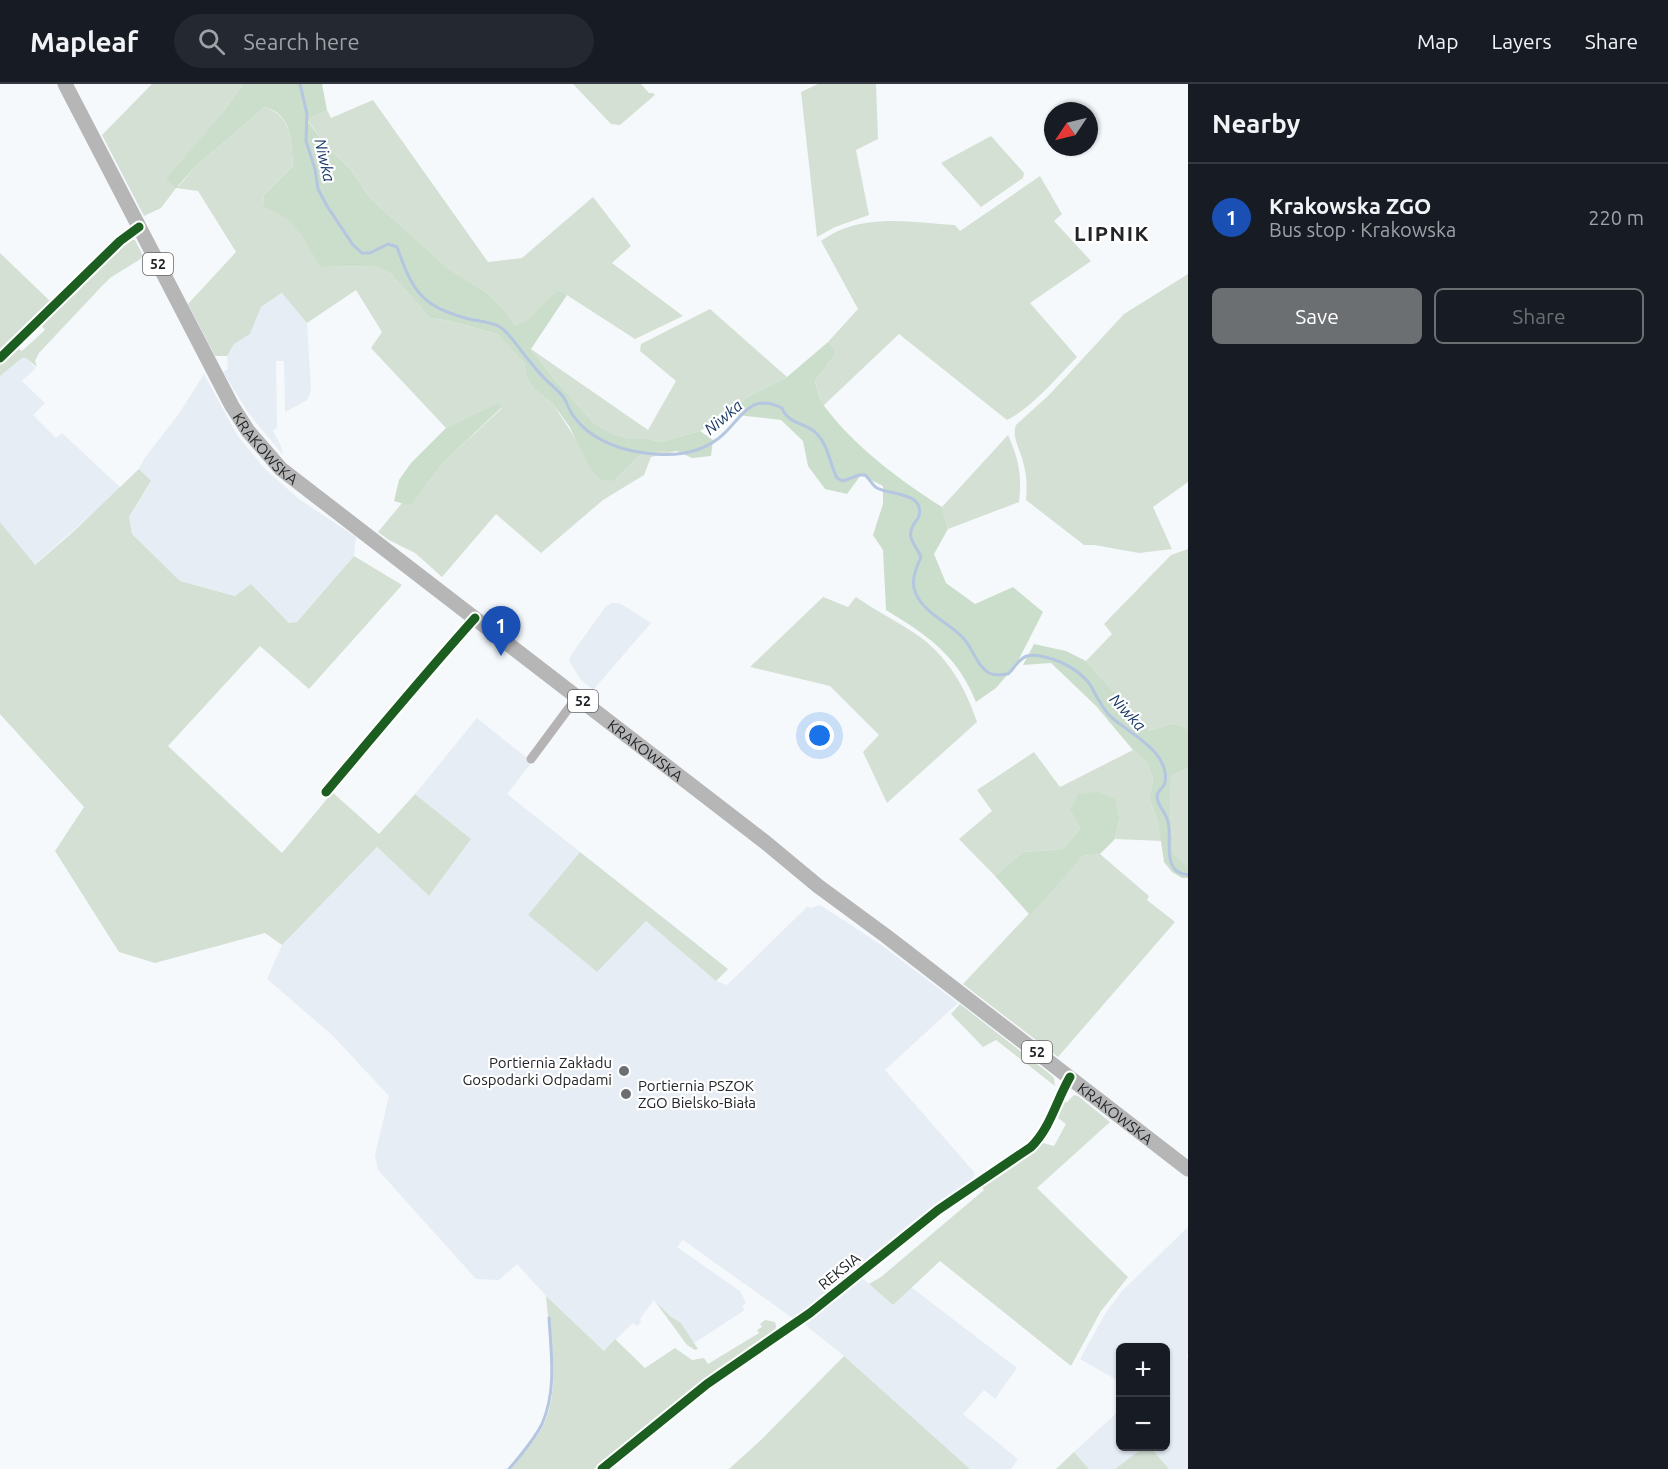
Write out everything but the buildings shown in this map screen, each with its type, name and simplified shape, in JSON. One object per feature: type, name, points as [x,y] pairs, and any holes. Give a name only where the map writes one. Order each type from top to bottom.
[{"type":"main road","name":"KRAKOWSKA","points":[[65,84],[232,406],[248,431],[267,454],[298,484],[1188,1169]]},
{"type":"street","points":[[0,358],[120,241],[139,227]]},
{"type":"street","points":[[326,792],[363,751],[396,707],[475,618]]},
{"type":"street","points":[[531,759],[577,697]]},
{"type":"street","name":"REKSIA","points":[[602,1469],[707,1384],[810,1313],[938,1210],[1030,1147],[1040,1138],[1046,1128],[1070,1077]]},
{"type":"shaded area","points":[[283,293],[307,323],[311,391],[307,400],[285,412],[284,361],[276,361],[277,427],[273,431],[283,455],[249,414],[223,372],[228,369],[227,356],[234,344],[250,334],[261,307]]},
{"type":"shaded area","points":[[22,358],[26,358],[36,368],[22,381],[45,403],[33,415],[56,438],[62,433],[121,488],[34,565],[0,522],[0,376]]},
{"type":"shaded area","points":[[204,374],[237,435],[266,470],[299,499],[356,537],[354,556],[297,622],[289,623],[251,584],[236,596],[180,581],[132,534],[129,517],[151,482],[139,469]]},
{"type":"shaded area","points":[[619,603],[651,623],[593,690],[580,679],[569,660],[606,606]]},
{"type":"shaded area","points":[[477,718],[532,762],[507,794],[580,852],[528,915],[597,972],[646,921],[716,981],[727,985],[808,906],[810,908],[820,905],[880,944],[958,1003],[885,1070],[974,1172],[973,1181],[935,1207],[794,1319],[683,1240],[677,1247],[740,1291],[746,1303],[742,1306],[745,1310],[694,1343],[681,1323],[670,1316],[654,1300],[640,1319],[641,1322],[637,1326],[633,1323],[604,1351],[546,1296],[517,1264],[499,1280],[476,1279],[378,1170],[375,1155],[389,1096],[331,1034],[267,979],[282,945],[377,847],[429,896],[471,839],[415,794]]},
{"type":"shaded area","points":[[1188,1227],[1188,1353],[1186,1356],[1188,1357],[1188,1469],[1169,1469],[1153,1451],[1170,1451],[1170,1343],[1116,1343],[1116,1380],[1080,1359],[1105,1314],[1122,1291]]},
{"type":"shaded area","points":[[862,1278],[893,1305],[911,1287],[1017,1368],[995,1399],[984,1390],[963,1414],[1018,1459],[1011,1469],[970,1469],[844,1356],[804,1324]]},
{"type":"shaded area","points":[[1116,1414],[1116,1451],[1139,1451],[1115,1469],[1089,1469],[1074,1452]]},
{"type":"green space","points":[[152,84],[243,84],[220,116],[177,188],[198,164],[265,107],[274,111],[286,123],[289,131],[293,166],[264,195],[263,205],[284,217],[298,230],[320,267],[375,266],[391,274],[430,318],[497,334],[524,363],[526,376],[533,388],[553,404],[579,444],[614,481],[647,451],[677,451],[651,457],[644,475],[603,500],[541,553],[496,514],[442,577],[415,553],[389,540],[378,532],[402,503],[411,506],[443,463],[502,408],[497,403],[446,428],[371,348],[382,332],[356,290],[307,323],[282,293],[261,307],[250,334],[234,344],[227,356],[215,356],[188,304],[236,252],[198,191],[176,188],[161,208],[144,216],[102,135]]},
{"type":"green space","points":[[243,84],[322,84],[327,110],[306,119],[324,143],[351,170],[370,198],[449,269],[486,292],[501,306],[515,325],[528,319],[559,290],[567,295],[531,349],[594,423],[613,434],[631,439],[661,442],[700,431],[713,440],[711,456],[692,458],[677,451],[647,451],[614,481],[601,480],[591,469],[569,426],[553,404],[533,388],[526,376],[524,363],[497,334],[430,318],[391,274],[375,266],[320,267],[298,230],[284,218],[263,206],[264,195],[293,166],[289,130],[281,116],[274,111],[265,107],[198,164],[176,188],[166,179],[220,116]]},
{"type":"green space","points":[[573,84],[641,84],[649,93],[655,95],[620,125],[611,124]]},
{"type":"green space","points":[[818,84],[876,84],[878,139],[856,150],[869,215],[835,227],[817,237],[801,92]]},
{"type":"green space","points":[[373,100],[488,262],[522,258],[593,197],[631,246],[612,263],[683,316],[635,339],[559,290],[528,319],[515,325],[501,306],[486,292],[449,269],[370,198],[351,170],[324,143],[306,118],[327,110],[331,118]]},
{"type":"green space","points":[[991,136],[1024,173],[1023,178],[981,207],[941,163]]},
{"type":"green space","points":[[1040,176],[1062,214],[1054,221],[1091,261],[1030,303],[1077,357],[1035,399],[1007,420],[899,334],[823,406],[815,381],[837,352],[828,342],[858,309],[821,241],[836,232],[869,222],[903,221],[955,225],[960,231]]},
{"type":"green space","points":[[135,240],[143,256],[102,286],[39,353],[35,361],[37,367],[26,358],[22,358],[0,376],[0,253],[50,301],[9,343],[22,351],[45,330],[40,324],[119,247]]},
{"type":"green space","points":[[1188,274],[1188,482],[1153,507],[1172,549],[1139,553],[1084,545],[1026,500],[1026,475],[1016,440],[1016,425],[1049,395],[1124,314]]},
{"type":"green space","points":[[710,309],[787,377],[747,397],[728,414],[700,431],[661,442],[631,439],[613,434],[594,423],[531,349],[648,430],[676,381],[640,351],[641,344]]},
{"type":"green space","points":[[828,342],[837,352],[815,381],[822,402],[864,449],[910,486],[942,507],[948,529],[934,554],[946,583],[975,604],[1013,587],[1043,612],[1016,665],[996,688],[976,702],[960,671],[950,659],[915,628],[886,610],[883,550],[873,535],[883,504],[883,486],[861,475],[847,494],[825,489],[808,466],[803,441],[781,420],[728,414],[747,397],[787,377]]},
{"type":"green space","points":[[497,403],[502,407],[443,463],[411,506],[394,501],[399,480],[411,463],[446,428]]},
{"type":"green space","points":[[1008,435],[1019,468],[1019,502],[948,529],[942,507]]},
{"type":"green space","points":[[139,469],[151,481],[129,517],[132,534],[180,581],[235,596],[251,584],[289,623],[297,622],[354,556],[402,585],[309,689],[260,646],[168,746],[282,853],[327,799],[331,791],[379,834],[415,794],[471,839],[429,896],[377,847],[282,945],[265,933],[155,963],[119,952],[55,851],[84,807],[0,714],[0,522],[35,565]]},
{"type":"green space","points":[[1188,549],[1188,729],[1174,723],[1149,731],[1086,661],[1112,634],[1104,624],[1171,555]]},
{"type":"green space","points":[[823,597],[848,607],[856,597],[927,642],[946,662],[961,684],[977,722],[887,803],[863,752],[879,735],[830,686],[750,667]]},
{"type":"green space","points":[[1034,644],[1066,651],[1086,661],[1149,731],[1174,723],[1188,729],[1188,768],[1171,776],[1170,808],[1173,853],[1188,868],[1188,878],[1182,878],[1172,872],[1164,862],[1158,822],[1149,798],[1153,780],[1147,763],[1096,706],[1051,663],[1023,665]]},
{"type":"green space","points":[[1133,750],[1147,763],[1153,780],[1149,798],[1162,841],[1115,839],[1119,820],[1070,810],[1080,829],[1063,849],[1023,852],[995,876],[959,839],[992,811],[977,790],[1034,752],[1060,787]]},
{"type":"green space","points":[[1188,768],[1187,868],[1173,853],[1170,808],[1171,776]]},
{"type":"green space","points":[[1098,792],[1115,799],[1119,820],[1115,839],[1100,854],[1083,856],[1030,915],[995,876],[1023,852],[1063,849],[1080,829],[1070,810],[1078,794]]},
{"type":"green space","points":[[580,852],[728,969],[716,981],[646,921],[597,972],[528,915]]},
{"type":"green space","points":[[1100,854],[1149,896],[1147,900],[1175,922],[1058,1057],[963,984],[1083,856]]},
{"type":"green space","points":[[960,1004],[1051,1075],[1055,1086],[996,1040],[983,1047],[951,1014]]},
{"type":"green space","points":[[1074,1095],[1110,1122],[1037,1188],[1128,1277],[1101,1311],[1071,1366],[940,1261],[893,1305],[869,1284],[881,1277],[984,1190],[982,1186],[1043,1143],[1054,1146],[1066,1124],[1058,1118],[1064,1102]]},
{"type":"green space","points":[[546,1296],[604,1351],[615,1339],[645,1368],[675,1348],[692,1360],[704,1358],[708,1364],[759,1333],[757,1330],[762,1327],[760,1324],[765,1320],[775,1322],[775,1333],[714,1372],[594,1469],[511,1469],[541,1430],[549,1408],[553,1360]]},
{"type":"green space","points":[[654,1300],[670,1316],[681,1323],[698,1349],[695,1350],[687,1345]]},
{"type":"green space","points":[[844,1356],[970,1469],[729,1469]]},
{"type":"green space","points":[[1139,1451],[1153,1451],[1169,1469],[1115,1469]]},
{"type":"green space","points":[[1074,1452],[1089,1469],[1056,1469]]},
{"type":"waterway","name":"Niwka","points":[[300,84],[307,114],[306,141],[315,169],[318,189],[353,245],[362,253],[370,253],[388,244],[397,247],[414,286],[429,302],[453,314],[493,324],[504,330],[540,374],[562,395],[579,423],[598,438],[631,451],[680,454],[712,443],[753,406],[761,403],[770,404],[782,408],[789,418],[818,435],[825,445],[837,478],[843,481],[865,475],[877,488],[912,498],[917,502],[919,516],[913,526],[911,536],[921,557],[914,580],[914,589],[920,601],[931,613],[964,639],[981,666],[989,673],[1008,674],[1021,659],[1034,655],[1064,664],[1077,671],[1087,681],[1108,714],[1153,750],[1162,763],[1165,780],[1157,797],[1168,822],[1169,854],[1174,868],[1179,873],[1188,875]]},
{"type":"waterway","points":[[509,1469],[535,1436],[547,1411],[552,1371],[549,1318]]},
{"type":"cycle path","points":[[0,358],[120,241],[139,227]]},
{"type":"cycle path","points":[[326,792],[475,618]]},
{"type":"cycle path","points":[[602,1469],[707,1384],[810,1313],[938,1210],[1031,1147],[1044,1131],[1070,1077]]},
{"type":"place","name":"Krakowska ZGO","points":[[501,656]]},
{"type":"place","name":"Portiernia Zakładu Gospodarki Odpadami","points":[[624,1071]]},
{"type":"place","name":"Portiernia PSZOK ZGO Bielsko-Biała","points":[[626,1094]]},
{"type":"district","name":"LIPNIK","points":[[1112,233]]}]
